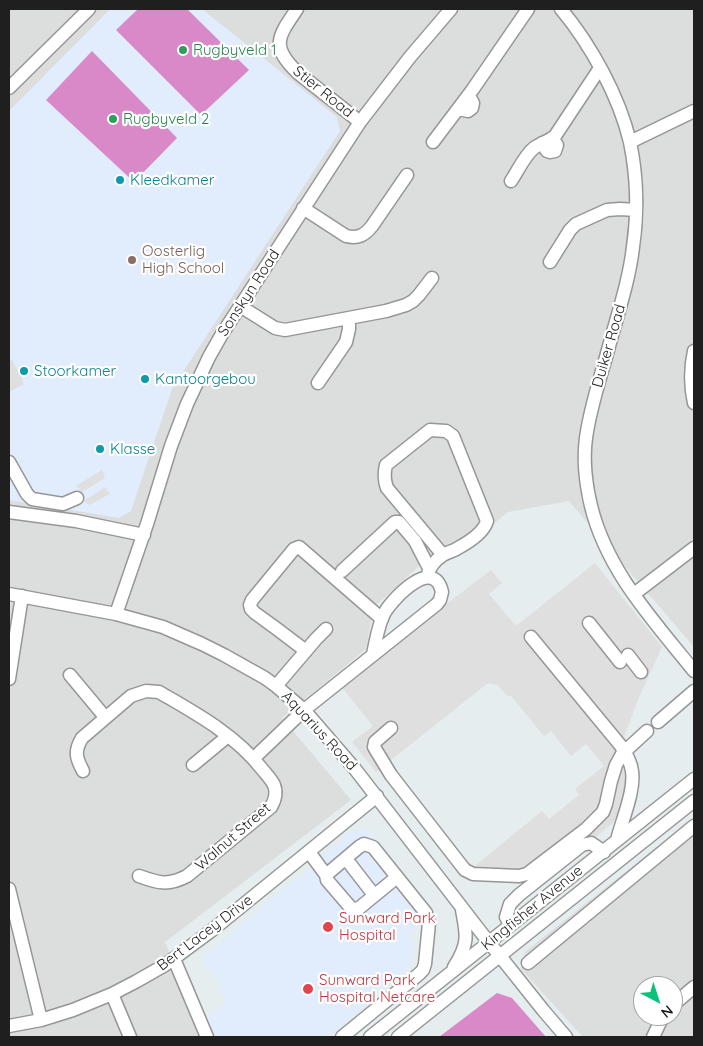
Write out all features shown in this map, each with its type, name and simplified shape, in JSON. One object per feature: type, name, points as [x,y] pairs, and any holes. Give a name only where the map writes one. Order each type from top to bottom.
[{"type":"street","points":[[9,88],[89,9]]},
{"type":"street","name":"Stier Road","points":[[298,9],[281,34],[280,45],[283,54],[298,73],[360,122]]},
{"type":"street","name":"Sonskyn Road","points":[[116,614],[144,535],[171,446],[187,404],[209,357],[360,122],[410,57],[451,9]]},
{"type":"street","points":[[433,142],[458,108],[468,111],[472,108],[473,103],[469,96],[528,9]]},
{"type":"street","name":"Duiker Road","points":[[561,9],[583,39],[616,101],[630,142],[636,183],[634,248],[626,286],[592,408],[586,440],[588,487],[591,504],[607,551],[620,576],[694,671]]},
{"type":"street","points":[[511,181],[529,152],[548,141],[600,68]]},
{"type":"street","points":[[630,142],[694,111]]},
{"type":"street","points":[[303,208],[346,236],[353,238],[361,236],[372,226],[407,175]]},
{"type":"street","points":[[550,262],[570,230],[576,224],[607,210],[636,210]]},
{"type":"street","points":[[240,306],[279,330],[285,330],[386,311],[406,305],[419,295],[432,278]]},
{"type":"street","points":[[318,383],[346,342],[349,318]]},
{"type":"street","points":[[694,351],[690,376],[694,403]]},
{"type":"street","points":[[373,654],[382,619],[389,607],[400,595],[428,572],[443,555],[458,549],[486,526],[487,521],[452,436],[446,431],[430,430],[386,465],[384,472],[385,482],[387,488],[443,555]]},
{"type":"street","points":[[9,462],[27,494],[32,499],[63,504],[77,498]]},
{"type":"street","points":[[9,512],[76,521],[144,535]]},
{"type":"street","points":[[254,758],[304,710],[440,600],[442,592],[440,586],[428,572],[415,540],[397,521],[342,571]]},
{"type":"street","points":[[306,651],[255,613],[250,605],[252,600],[296,548],[299,547],[382,619]]},
{"type":"street","points":[[634,594],[694,548]]},
{"type":"street","name":"Aquarius Road","points":[[9,594],[116,614],[163,627],[202,644],[265,678],[276,686],[304,710],[377,796],[566,1037]]},
{"type":"street","points":[[9,678],[22,596]]},
{"type":"street","points":[[589,623],[641,672]]},
{"type":"street","points":[[276,686],[326,629]]},
{"type":"street","points":[[531,637],[624,751],[632,771],[632,784],[617,840]]},
{"type":"street","points":[[70,675],[105,717]]},
{"type":"street","name":"Walnut Street","points":[[84,771],[77,757],[79,743],[87,733],[131,696],[141,692],[152,691],[159,692],[198,714],[228,736],[254,758],[273,784],[276,795],[271,807],[187,876],[164,883],[139,876]]},
{"type":"street","points":[[658,722],[694,691]]},
{"type":"street","points":[[391,728],[374,742],[374,748],[391,775],[465,870],[473,874],[519,876],[527,874],[586,829],[603,812],[616,765],[624,751],[647,730]]},
{"type":"street","points":[[193,765],[228,736]]},
{"type":"street","name":"Kingfisher Avenue","points":[[370,1037],[604,852],[694,778]]},
{"type":"street","name":"Bert Lacey Drive","points":[[9,1026],[41,1020],[112,994],[137,982],[174,959],[377,796]]},
{"type":"street","name":"Kingfisher Avenue","points":[[398,1037],[694,801]]},
{"type":"street","points":[[528,963],[694,826]]},
{"type":"street","points":[[510,926],[506,917],[510,904],[582,845],[591,843],[604,852]]},
{"type":"street","points":[[326,875],[364,844],[373,847],[426,914],[429,923],[423,970],[342,1037]]},
{"type":"street","points":[[308,852],[326,875],[327,880],[351,908],[358,909],[397,877]]},
{"type":"street","points":[[350,864],[374,896]]},
{"type":"street","points":[[9,889],[41,1020]]},
{"type":"street","points":[[449,975],[460,957],[466,940],[462,906]]},
{"type":"street","points":[[174,959],[207,1037]]},
{"type":"street","points":[[683,996],[694,987]]},
{"type":"street","points":[[112,994],[130,1037]]},
{"type":"shaded area","points":[[9,9],[694,9],[694,647],[569,501],[508,512],[438,569],[426,560],[373,608],[366,649],[282,718],[351,800],[165,942],[203,1037],[9,1037]]},
{"type":"shaded area","name":"Oosterlig High School","points":[[110,9],[202,9],[337,117],[340,131],[172,389],[131,511],[119,518],[9,500],[9,111]]},
{"type":"shaded area","name":"Rugbyveld 1","points":[[138,9],[187,9],[249,70],[201,115],[116,30]]},
{"type":"shaded area","name":"Rugbyveld 2","points":[[92,51],[177,138],[134,182],[46,100]]},
{"type":"shaded area","points":[[12,359],[24,384],[9,392],[9,363]]},
{"type":"shaded area","name":"Klasse","points":[[102,470],[105,478],[82,492],[76,486]]},
{"type":"shaded area","points":[[105,487],[110,494],[89,505],[84,501]]},
{"type":"shaded area","points":[[595,563],[662,647],[624,737],[638,763],[629,809],[596,837],[582,837],[522,884],[463,878],[471,869],[542,811],[549,819],[579,795],[575,789],[604,766],[586,744],[571,756],[551,731],[544,736],[511,696],[506,695],[498,685],[488,683],[376,772],[352,742],[373,726],[340,685],[491,570],[502,583],[489,594],[516,626]]},
{"type":"shaded area","points":[[694,817],[694,1037],[583,1037],[521,969],[525,952]]},
{"type":"shaded area","name":"Sunward Park Hospital","points":[[367,828],[429,905],[424,920],[408,934],[413,940],[413,955],[409,966],[327,1037],[220,1037],[205,1020],[227,1001],[218,989],[222,985],[201,959],[353,831]]},
{"type":"shaded area","points":[[497,993],[512,998],[546,1037],[439,1037]]},
{"type":"place","name":"Rugbyveld 1","points":[[183,50]]},
{"type":"place","name":"Rugbyveld 2","points":[[113,119]]},
{"type":"place","name":"Kleedkamer","points":[[120,180]]},
{"type":"place","name":"Oosterlig High School","points":[[132,260]]},
{"type":"place","name":"Stoorkamer","points":[[24,371]]},
{"type":"place","name":"Kantoorgebou","points":[[145,379]]},
{"type":"place","name":"Klasse","points":[[100,449]]},
{"type":"place","name":"Sunward Park Hospital","points":[[328,927]]},
{"type":"place","name":"Sunward Park Hospital Netcare","points":[[308,989]]}]
